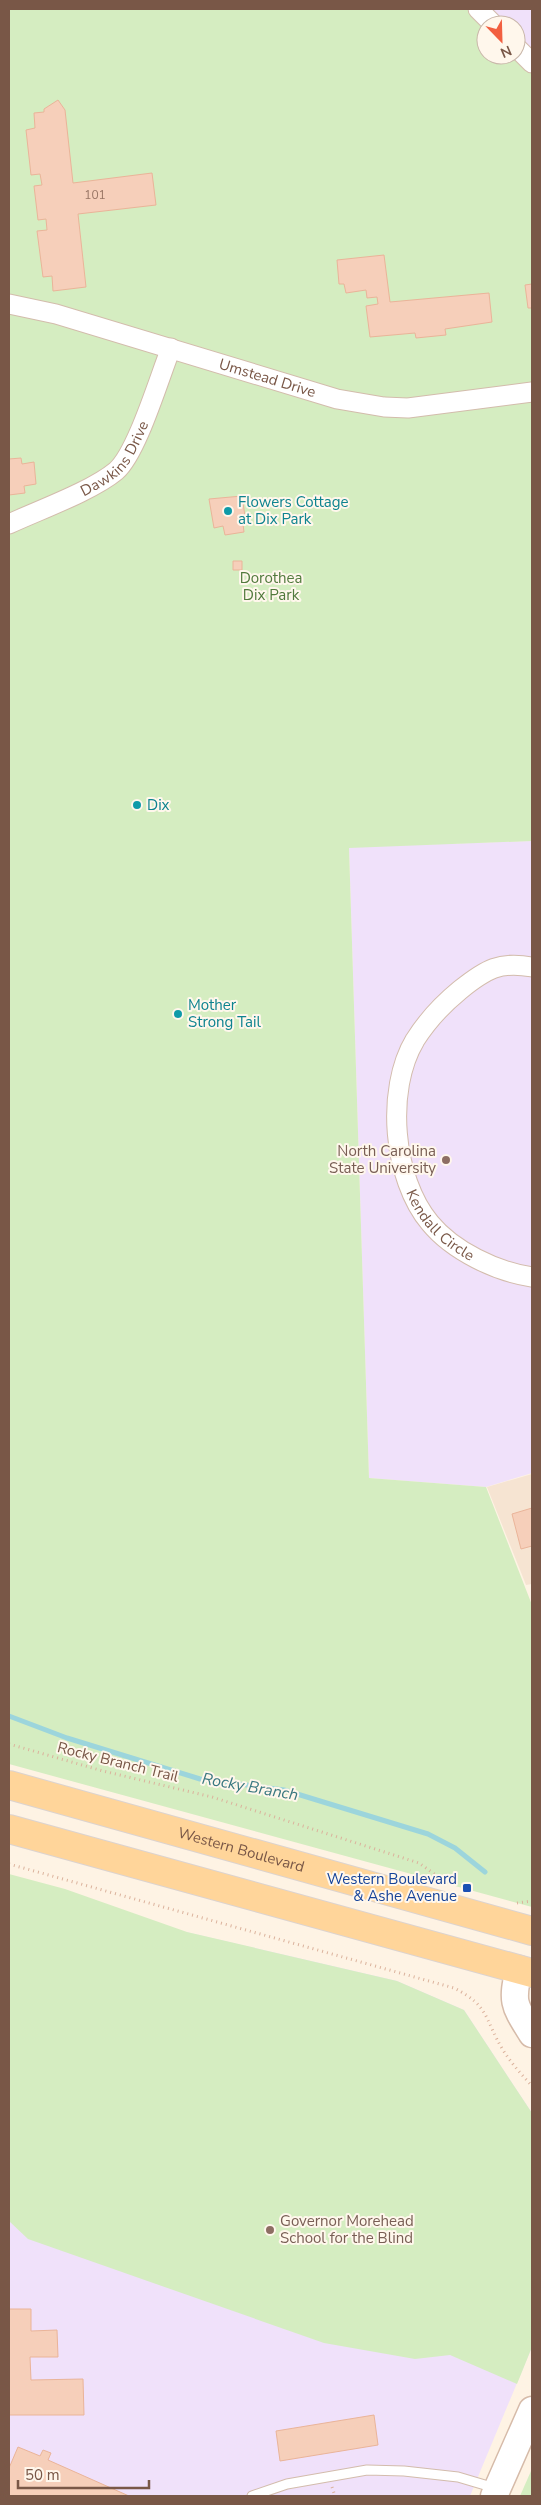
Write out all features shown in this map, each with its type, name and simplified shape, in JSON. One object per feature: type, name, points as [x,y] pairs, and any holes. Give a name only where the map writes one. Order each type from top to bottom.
[{"type":"main road","name":"Western Boulevard","points":[[9,1785],[530,1931]]},
{"type":"main road","points":[[9,1829],[526,1971],[530,1931]]},
{"type":"street","name":"Umstead Drive","points":[[9,304],[56,314],[337,399],[384,407],[408,408],[532,392]]},
{"type":"street","name":"Dawkins Drive","points":[[9,524],[100,482],[116,470],[130,454],[171,348]]},
{"type":"street","name":"Kendall Circle","points":[[532,967],[512,963],[496,966],[465,986],[446,1002],[430,1020],[414,1041],[400,1083],[396,1132],[409,1185],[418,1206],[444,1238],[481,1260],[501,1269],[532,1277]]},
{"type":"street","points":[[526,1971],[514,1990],[514,2003],[532,2034]]},
{"type":"street","points":[[496,2492],[532,2410]]},
{"type":"lane","points":[[252,2496],[287,2484],[367,2470],[404,2471],[458,2477],[496,2492]]},
{"type":"path","name":"Rocky Branch Trail","points":[[9,1744],[103,1771],[212,1797],[419,1863],[452,1886]]},
{"type":"path","points":[[9,1864],[454,1988],[469,1996],[482,2008],[503,2050],[532,2086]]},
{"type":"path","points":[[510,1903],[532,1901]]},
{"type":"shaded area","points":[[471,9],[532,9],[532,70],[526,64],[526,15],[477,15]]},
{"type":"shaded area","name":"North Carolina State University","points":[[532,841],[532,1473],[486,1487],[369,1478],[349,847]]},
{"type":"shaded area","points":[[532,1474],[532,1584],[526,1585],[487,1487]]},
{"type":"shaded area","name":"Governor Morehead School for the Blind","points":[[9,1891],[397,1981],[464,2010],[532,2113],[532,2347],[470,2496],[9,2496]]},
{"type":"green space","name":"Dorothea Dix Park","points":[[9,9],[471,9],[477,15],[476,65],[526,64],[532,70],[532,841],[349,848],[369,1478],[486,1487],[532,1605],[532,1907],[9,1764]]},
{"type":"green space","name":"Governor Morehead School for the Blind","points":[[9,1874],[65,1889],[187,1932],[397,1981],[464,2010],[532,2113],[532,2347],[517,2384],[450,2355],[415,2359],[324,2343],[28,2239],[9,2221]]},
{"type":"green space","points":[[532,2468],[532,2496],[520,2496],[531,2471]]},
{"type":"building","points":[[58,100],[65,110],[73,183],[152,173],[156,205],[78,214],[86,287],[53,291],[52,276],[43,277],[37,231],[47,230],[46,219],[38,220],[34,186],[42,185],[40,174],[31,175],[26,130],[35,128],[34,113],[44,112],[44,109]]},
{"type":"building","points":[[384,255],[390,302],[489,293],[492,322],[445,329],[446,335],[416,338],[415,333],[370,337],[366,306],[378,304],[377,297],[367,298],[366,290],[346,293],[344,284],[339,284],[337,260]]},
{"type":"building","points":[[532,284],[532,308],[528,308],[525,285]]},
{"type":"building","points":[[21,458],[22,464],[34,462],[36,484],[24,486],[25,493],[9,495],[9,459]]},
{"type":"building","name":"Flowers Cottage at Dix Park","points":[[242,496],[246,523],[243,524],[244,532],[225,535],[223,526],[214,528],[209,499]]},
{"type":"building","points":[[233,561],[242,561],[242,570],[233,570]]},
{"type":"building","points":[[532,1508],[532,1546],[521,1549],[512,1514]]},
{"type":"building","points":[[9,2309],[31,2309],[31,2331],[57,2330],[58,2357],[30,2357],[31,2380],[83,2379],[84,2415],[9,2415]]},
{"type":"building","points":[[374,2415],[378,2445],[280,2461],[276,2431]]},
{"type":"building","points":[[18,2447],[40,2456],[43,2450],[51,2453],[48,2460],[129,2496],[9,2496],[9,2468]]},
{"type":"waterway","name":"Rocky Branch","points":[[9,1716],[67,1738],[200,1779],[284,1790],[428,1834],[455,1848],[485,1872]]},
{"type":"place","name":"Flowers Cottage at Dix Park","points":[[228,511]]},
{"type":"place","name":"Dix","points":[[137,805]]},
{"type":"place","name":"Mother Strong Tail","points":[[178,1014]]},
{"type":"place","name":"North Carolina State University","points":[[446,1160]]},
{"type":"place","name":"Western Boulevard & Ashe Avenue","points":[[467,1888]]},
{"type":"place","name":"Governor Morehead School for the Blind","points":[[270,2230]]}]
